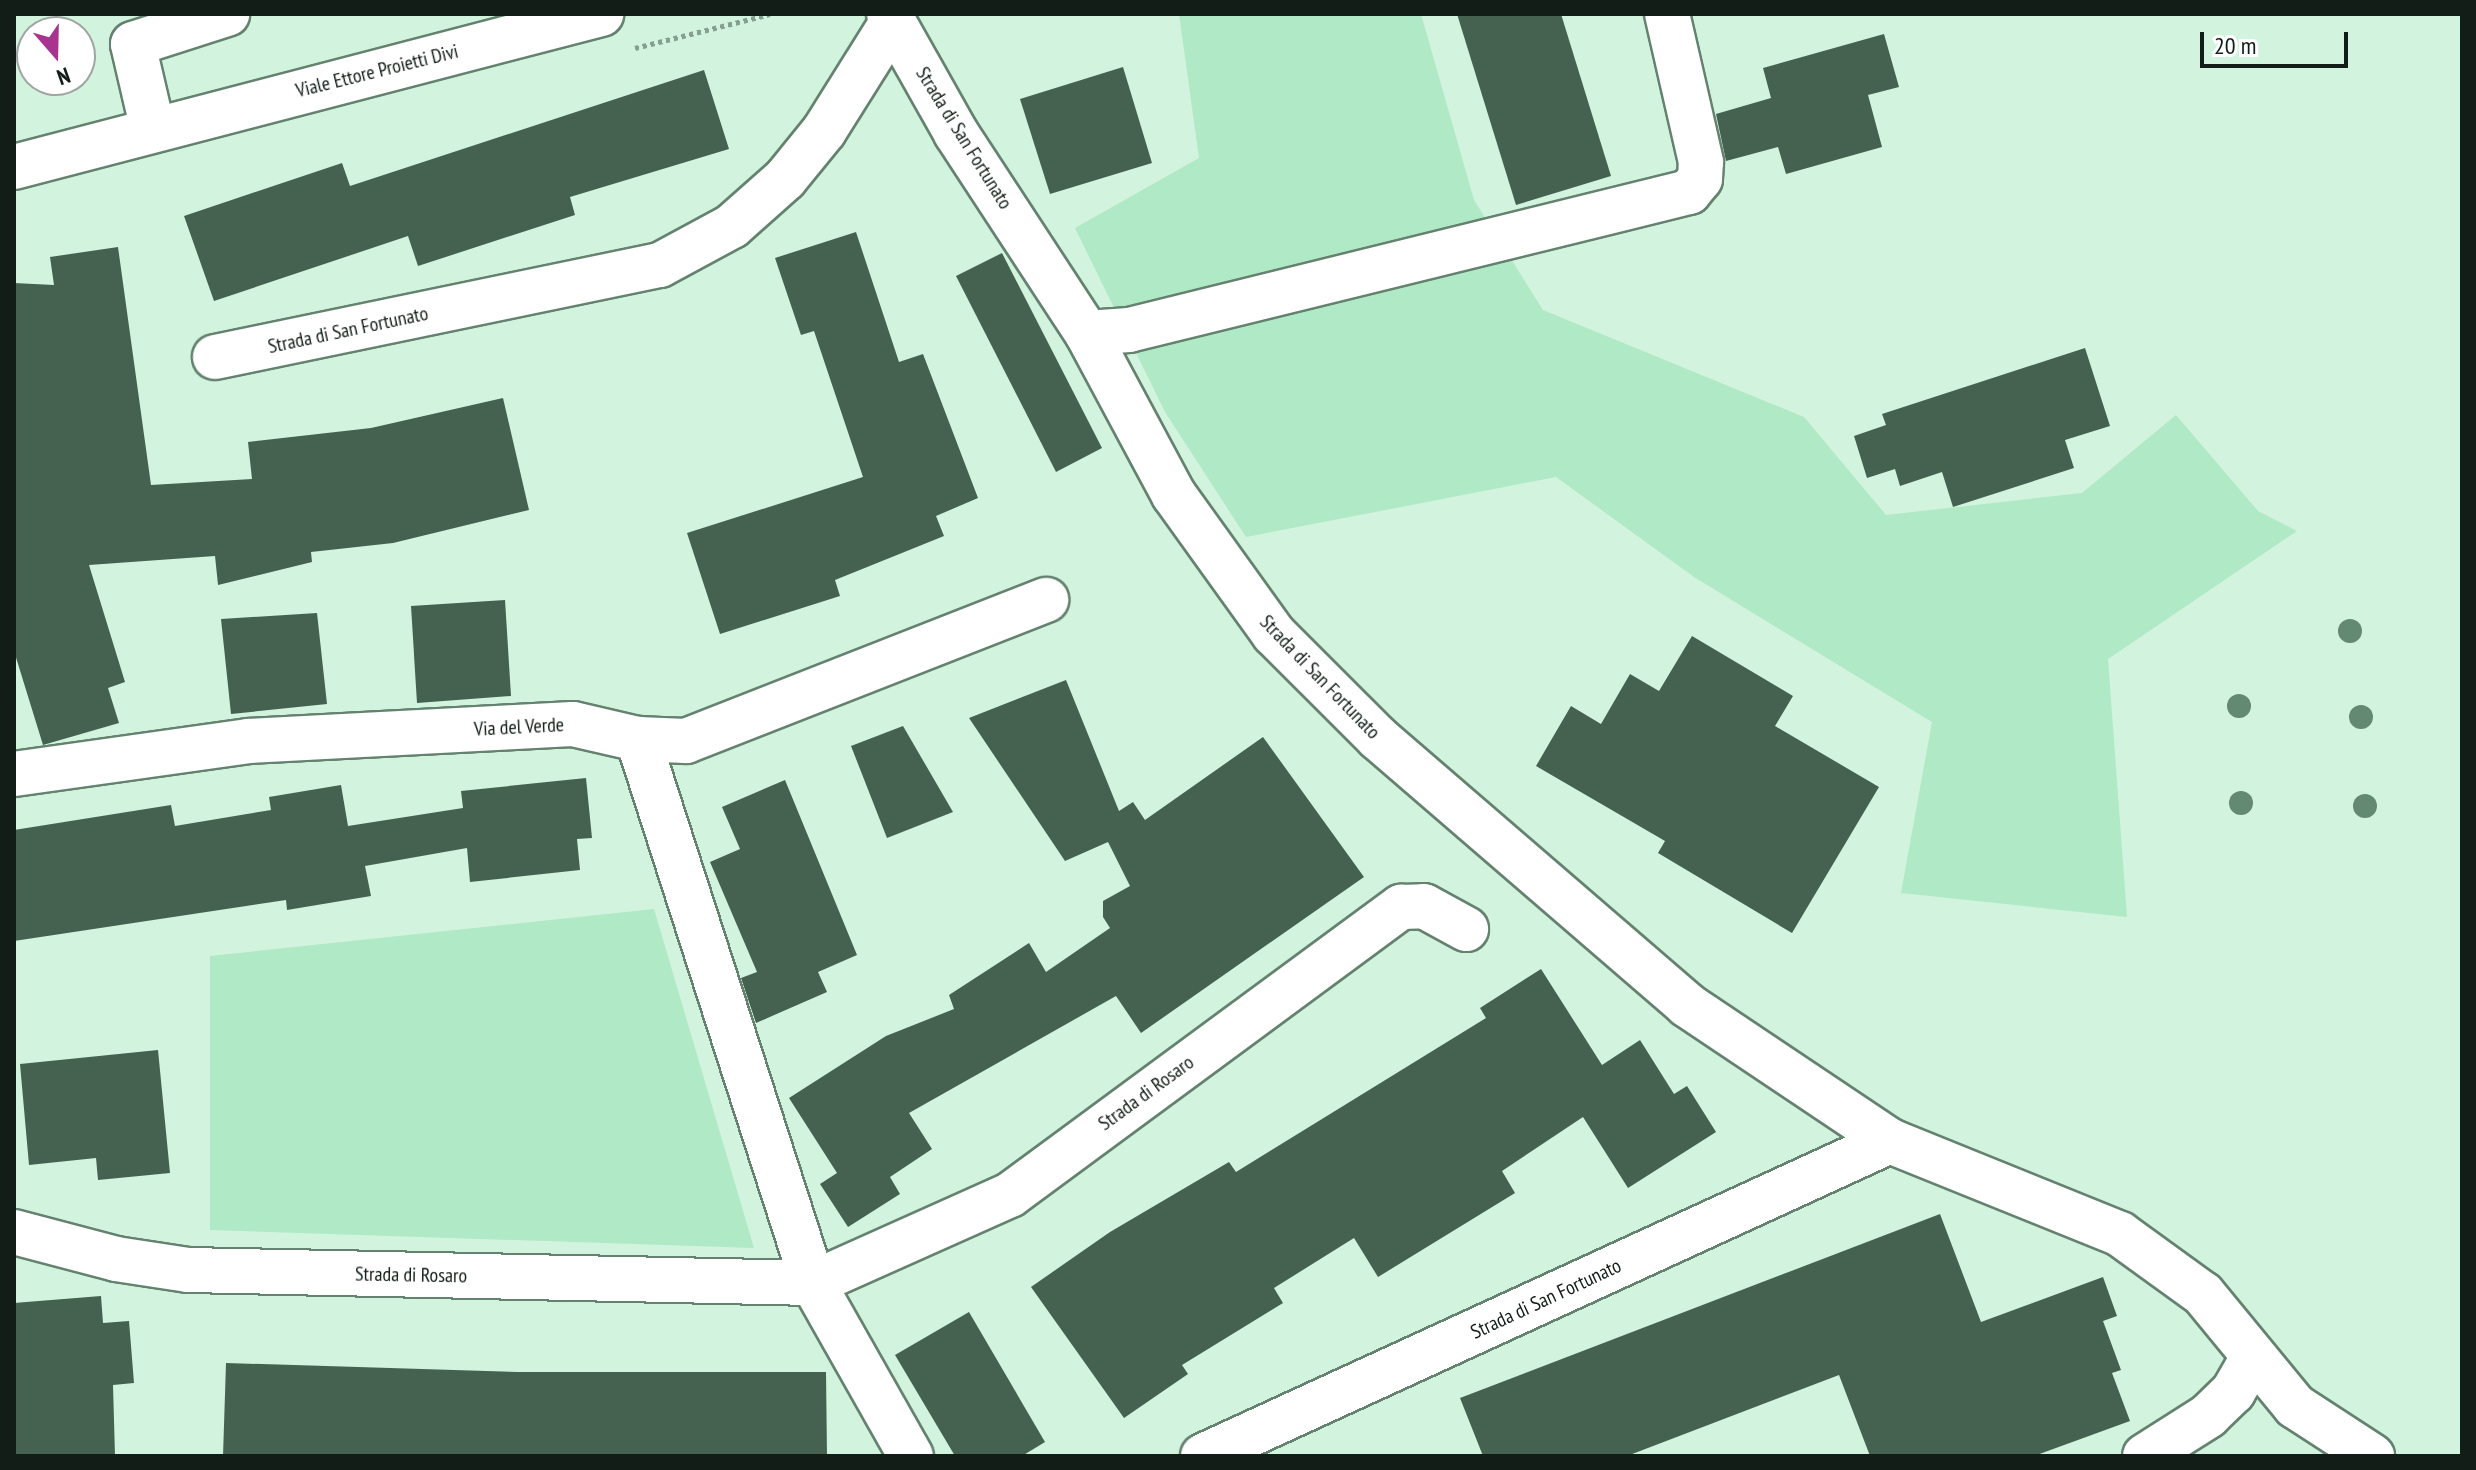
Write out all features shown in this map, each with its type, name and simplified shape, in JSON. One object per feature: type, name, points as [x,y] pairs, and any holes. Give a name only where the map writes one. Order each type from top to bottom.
[{"type":"street","points":[[153,130],[129,29],[227,14]]},
{"type":"street","name":"Viale Ettore Proietti Divi","points":[[14,167],[601,14]]},
{"type":"street","points":[[1087,333],[1129,330],[1689,192],[1700,179],[1701,162],[1667,14]]},
{"type":"street","name":"Strada di San Fortunato","points":[[215,357],[660,265],[732,226],[785,179],[824,131],[891,18],[956,133],[1087,333],[1174,495],[1274,634],[1390,748],[1687,1005],[1890,1141],[2120,1234],[2203,1294],[2252,1359],[2295,1406],[2372,1456]]},
{"type":"street","name":"Via del Verde","points":[[14,774],[248,741],[573,724],[638,739],[686,741],[1046,600]]},
{"type":"street","points":[[638,739],[813,1283],[911,1456]]},
{"type":"street","name":"Strada di Rosaro","points":[[14,1232],[116,1259],[188,1270],[813,1283],[1010,1195],[1401,907],[1424,906],[1466,929]]},
{"type":"street","name":"Strada di San Fortunato","points":[[1203,1456],[1890,1141]]},
{"type":"street","points":[[2145,1456],[2208,1416],[2233,1392],[2252,1359]]},
{"type":"green space","points":[[1179,14],[1421,14],[1474,200],[1543,310],[1804,417],[1886,515],[2082,493],[2176,415],[2258,511],[2297,531],[2108,659],[2127,917],[1901,893],[1932,722],[1694,577],[1556,477],[1246,537],[1165,412],[1075,228],[1199,158]]},
{"type":"green space","points":[[654,909],[754,1248],[210,1230],[210,956]]},
{"type":"building","points":[[1457,14],[1561,14],[1611,176],[1516,205]]},
{"type":"building","points":[[1884,34],[1899,87],[1868,95],[1882,147],[1786,174],[1778,147],[1726,161],[1716,114],[1771,98],[1763,68]]},
{"type":"building","points":[[1123,67],[1152,163],[1050,194],[1020,99]]},
{"type":"building","points":[[704,70],[729,149],[570,197],[575,215],[418,266],[408,236],[214,301],[184,216],[342,163],[350,186]]},
{"type":"building","points":[[856,232],[899,362],[923,354],[978,498],[936,516],[944,536],[835,580],[840,596],[720,634],[687,533],[863,477],[814,331],[801,335],[775,258]]},
{"type":"building","points":[[118,247],[151,485],[252,479],[248,442],[371,428],[503,398],[529,510],[393,543],[311,552],[312,562],[218,585],[215,556],[89,565],[125,682],[108,688],[119,723],[43,745],[14,651],[14,283],[54,285],[50,257]]},
{"type":"building","points":[[1002,253],[1102,448],[1056,472],[956,276]]},
{"type":"building","points":[[2085,348],[2110,426],[2065,440],[2074,468],[1953,507],[1942,472],[1900,486],[1895,469],[1867,478],[1854,436],[1886,425],[1882,414]]},
{"type":"building","points":[[505,600],[511,696],[417,703],[411,606]]},
{"type":"building","points":[[317,613],[327,704],[231,714],[221,619]]},
{"type":"building","points":[[1692,636],[1793,696],[1775,726],[1879,787],[1792,933],[1658,853],[1665,841],[1536,766],[1571,706],[1601,724],[1630,674],[1659,691]]},
{"type":"building","points":[[1066,680],[1119,811],[1133,802],[1145,820],[1263,737],[1364,877],[1141,1033],[1116,996],[909,1113],[932,1149],[890,1177],[900,1194],[848,1227],[820,1184],[837,1173],[789,1098],[886,1036],[954,1009],[949,995],[1029,943],[1046,972],[1110,928],[1103,917],[1103,901],[1130,886],[1108,842],[1065,861],[969,718]]},
{"type":"building","points":[[903,726],[953,812],[887,838],[851,746]]},
{"type":"building","points":[[586,778],[592,838],[577,839],[580,870],[470,882],[467,848],[365,866],[371,896],[287,910],[286,900],[14,941],[14,830],[171,805],[175,826],[271,810],[269,797],[341,785],[348,826],[463,808],[461,791]]},
{"type":"building","points":[[785,780],[857,955],[818,972],[827,992],[756,1023],[741,978],[757,972],[710,862],[740,849],[722,807]]},
{"type":"building","points":[[1541,969],[1602,1065],[1640,1040],[1674,1094],[1687,1086],[1716,1132],[1628,1188],[1583,1117],[1502,1171],[1515,1193],[1378,1277],[1354,1238],[1274,1288],[1283,1303],[1182,1365],[1188,1374],[1124,1418],[1031,1287],[1110,1232],[1229,1162],[1236,1172],[1486,1018],[1480,1008]]},
{"type":"building","points":[[158,1050],[170,1173],[98,1180],[96,1158],[29,1165],[20,1064]]},
{"type":"building","points":[[1940,1214],[1981,1322],[2103,1277],[2117,1316],[2103,1321],[2121,1370],[2112,1373],[2130,1421],[2034,1456],[1870,1456],[1839,1375],[1627,1456],[1483,1456],[1460,1398]]},
{"type":"building","points":[[101,1296],[103,1323],[129,1321],[134,1383],[113,1385],[115,1456],[14,1456],[14,1303]]},
{"type":"building","points":[[969,1312],[1045,1442],[1022,1456],[955,1456],[895,1355]]},
{"type":"building","points":[[226,1363],[518,1372],[826,1372],[827,1456],[223,1456]]}]
